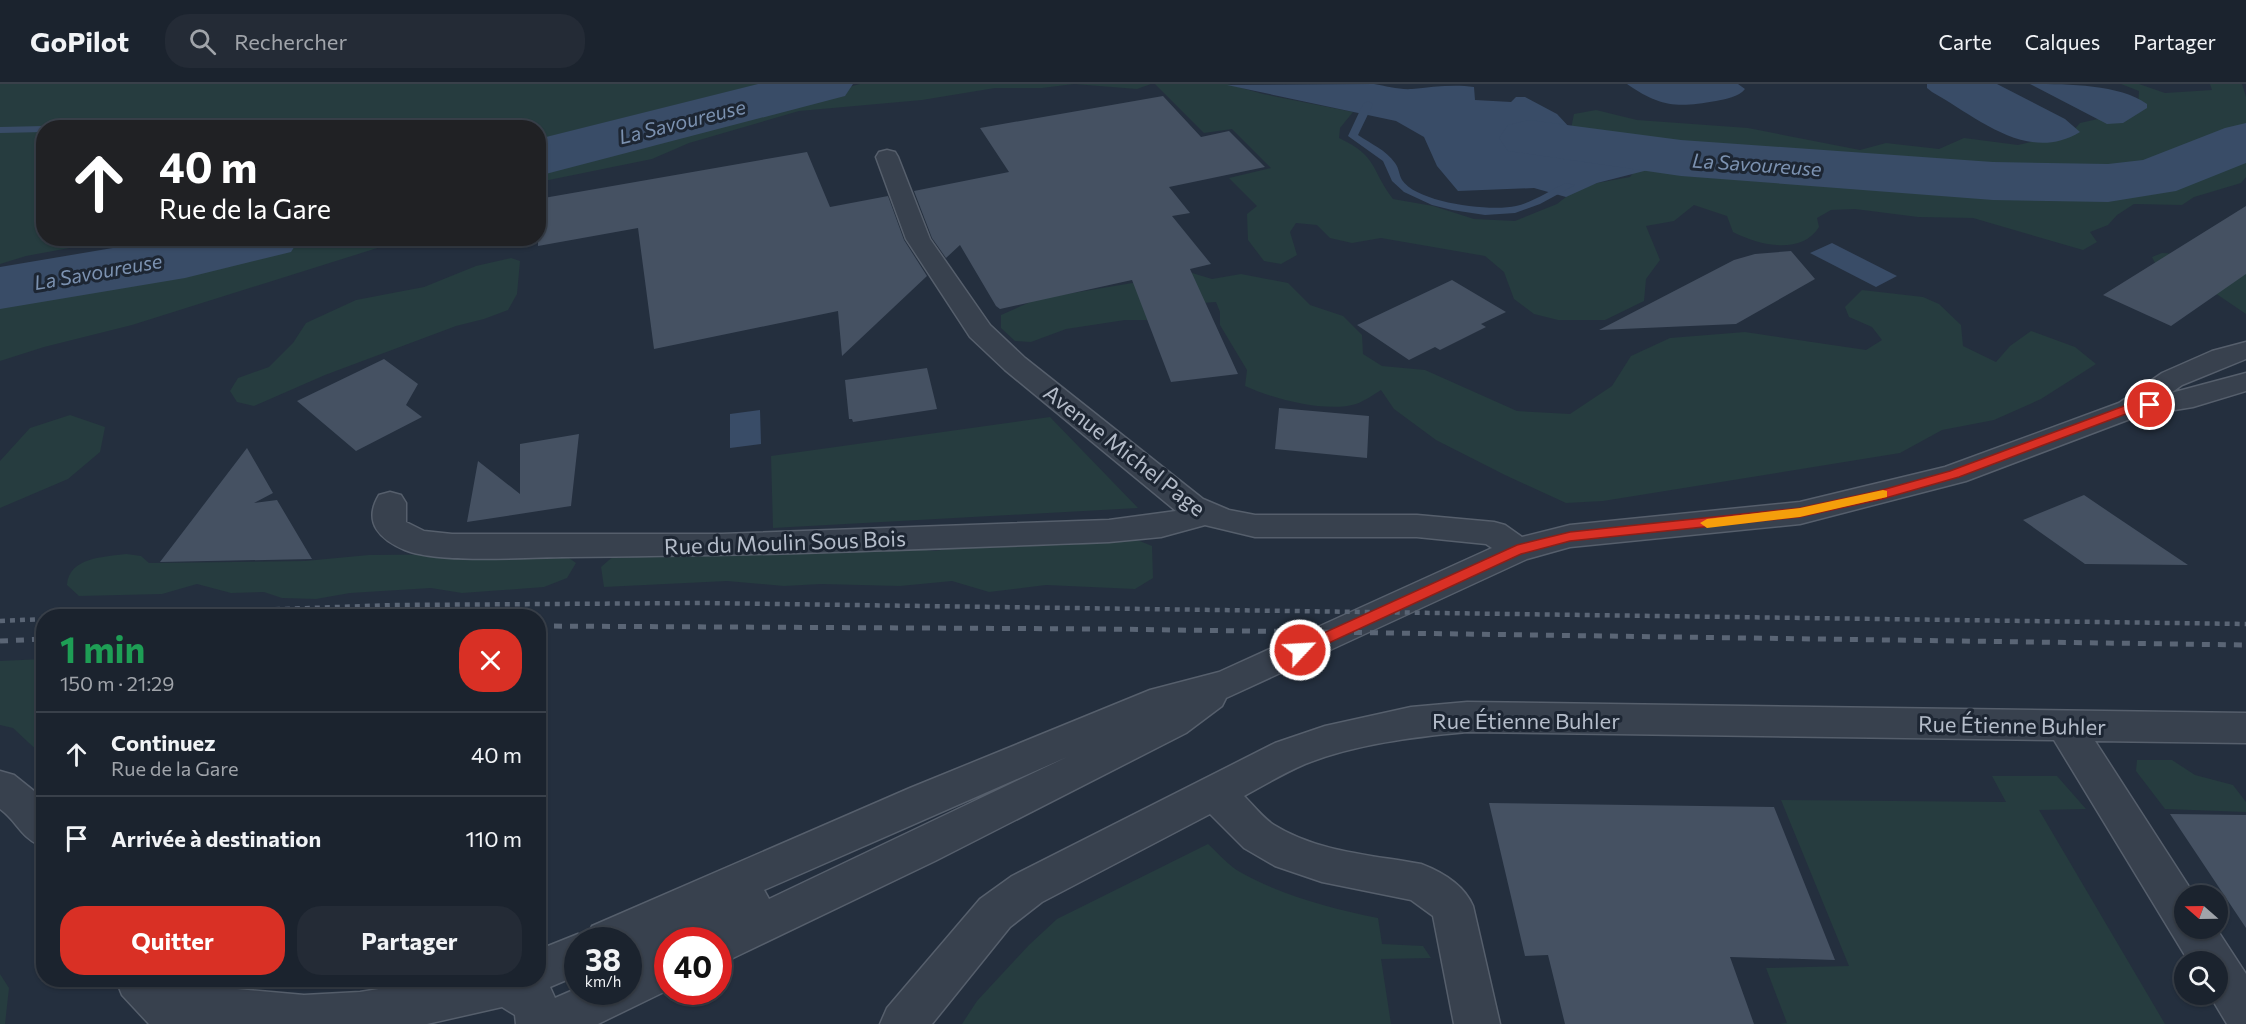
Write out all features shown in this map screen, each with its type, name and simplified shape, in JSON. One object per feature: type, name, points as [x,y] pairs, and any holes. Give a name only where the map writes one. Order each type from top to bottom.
[{"type":"street","name":"Avenue Michel Page","points":[[887,157],[918,239],[980,331],[1001,352],[1160,482],[1205,514],[1255,525],[1417,526],[1494,533],[1517,550]]},
{"type":"street","points":[[2129,409],[2172,379],[2214,360],[2246,350]]},
{"type":"street","points":[[732,937],[921,848],[1173,722],[1227,684],[1452,578],[1517,550],[1570,536],[1800,513],[1955,474],[2129,409],[2193,398],[2246,382]]},
{"type":"street","name":"Rue du Moulin Sous Bois","points":[[390,503],[390,527],[417,542],[452,546],[722,545],[1109,531],[1161,526],[1205,514]]},
{"type":"street","points":[[636,927],[924,800],[1163,700],[1227,684]]},
{"type":"street","name":"Rue Étienne Buhler","points":[[903,1024],[995,913],[1027,889],[1289,754],[1325,741],[1411,722],[1448,718],[2246,728]]},
{"type":"street","points":[[2064,726],[2174,900]]},
{"type":"street","points":[[0,788],[25,805],[36,819]]},
{"type":"street","points":[[1215,793],[1258,836],[1289,853],[1322,864],[1421,883],[1452,906],[1478,1024]]},
{"type":"street","points":[[699,927],[883,840],[924,800]]},
{"type":"street","points":[[546,968],[564,960]]},
{"type":"street","points":[[2228,985],[2246,1013]]},
{"type":"street","points":[[158,1002],[255,1016],[320,1017],[388,1011],[488,987]]},
{"type":"street","points":[[526,987],[535,1003],[541,1024]]},
{"type":"street","points":[[541,1024],[560,994],[564,992]]},
{"type":"street","points":[[549,1024],[590,1005]]},
{"type":"green space","points":[[0,84],[798,84],[546,148],[546,120],[36,120],[36,246],[80,246],[26,256],[0,264]]},
{"type":"green space","points":[[860,84],[1074,84],[1042,88],[995,88],[922,100],[799,111],[689,143],[652,159],[546,181],[546,166]]},
{"type":"green space","points":[[1074,84],[1151,84],[1137,89]]},
{"type":"green space","points":[[1155,84],[1228,84],[1263,94],[1353,112],[1340,128],[1339,138],[1368,158],[1393,199],[1433,206],[1474,219],[1515,221],[1557,204],[1571,193],[1597,183],[1630,177],[1651,150],[1591,138],[1571,129],[1574,114],[1596,110],[1637,120],[1748,128],[1860,150],[1886,143],[1939,149],[1964,138],[2018,145],[2072,132],[2080,123],[2120,114],[2138,105],[2139,91],[2121,84],[2139,84],[2165,93],[2212,90],[2210,84],[2242,84],[2246,97],[2246,135],[2224,139],[2246,152],[2246,177],[2241,183],[2194,197],[2182,205],[2134,204],[2117,215],[2108,225],[2090,232],[2097,242],[2083,250],[1973,218],[1918,217],[1855,209],[1831,210],[1817,218],[1819,227],[1801,242],[1790,245],[1766,244],[1733,232],[1727,216],[1694,205],[1674,221],[1646,226],[1660,260],[1646,279],[1644,301],[1605,320],[1558,320],[1534,314],[1514,299],[1504,272],[1485,256],[1381,238],[1352,243],[1330,238],[1317,225],[1296,223],[1290,232],[1297,255],[1281,264],[1264,261],[1248,240],[1247,214],[1257,206],[1229,178],[1271,168],[1232,129],[1204,133]]},
{"type":"green space","points":[[285,246],[384,246],[132,325],[44,347],[0,361],[0,307],[108,281],[137,286],[192,265]]},
{"type":"green space","points":[[2162,253],[2192,255],[2246,265],[2246,314],[2218,295],[2197,290],[2159,271],[2152,257]]},
{"type":"green space","points":[[511,258],[520,261],[517,294],[508,310],[456,326],[325,375],[254,406],[237,402],[230,391],[238,378],[269,367],[293,343],[306,323],[356,300],[424,287],[476,266]]},
{"type":"green space","points":[[1192,273],[1212,279],[1241,274],[1288,283],[1310,305],[1343,316],[1362,335],[1363,354],[1382,366],[1425,370],[1517,411],[1570,414],[1612,386],[1631,356],[1670,338],[1745,332],[1866,350],[1882,340],[1872,327],[1849,317],[1845,307],[1862,290],[1923,297],[1939,304],[1961,325],[1963,346],[1996,362],[2010,346],[2031,331],[2075,347],[2096,364],[2041,399],[1994,420],[1942,430],[1900,453],[1603,501],[1566,503],[1436,440],[1394,409],[1381,390],[1356,404],[1330,407],[1285,400],[1245,386],[1247,370],[1220,325],[1220,312],[1216,302],[1187,304],[1160,320],[1125,320],[1066,329],[1031,342],[1015,341],[1001,328],[1001,315],[1037,299]]},
{"type":"green space","points":[[70,415],[105,427],[100,452],[68,479],[0,508],[0,461],[30,428]]},
{"type":"green space","points":[[1050,417],[1138,508],[773,528],[771,456]]},
{"type":"green space","points":[[798,535],[935,551],[986,542],[1130,537],[1152,546],[1153,578],[1135,589],[1046,585],[989,592],[952,581],[900,586],[821,584],[784,586],[727,581],[604,587],[601,567],[616,554]]},
{"type":"green space","points":[[126,554],[141,556],[149,563],[305,561],[369,555],[493,554],[565,555],[576,563],[567,578],[544,587],[462,593],[431,588],[350,593],[316,599],[282,598],[264,592],[231,593],[197,584],[162,594],[79,596],[67,585],[69,576],[81,564],[98,558]]},
{"type":"green space","points":[[36,659],[36,749],[13,728],[0,725],[0,661]]},
{"type":"green space","points":[[2137,760],[2172,760],[2195,775],[2233,785],[2246,802],[2246,812],[2165,809],[2136,771]]},
{"type":"green space","points":[[1992,776],[2057,776],[2086,809],[2039,810],[2165,1024],[1778,1024],[1787,1023],[1766,968],[1849,966],[1781,800],[2006,802]]},
{"type":"green space","points":[[1208,844],[1236,869],[1273,888],[1325,905],[1378,918],[1382,944],[1423,946],[1431,958],[1381,959],[1391,1024],[962,1024],[977,1001],[1029,945],[1057,919]]},
{"type":"green space","points":[[0,974],[9,988],[5,1024],[0,1024]]},
{"type":"water","points":[[1374,84],[1407,89],[1474,87],[1475,100],[1511,102],[1516,97],[1525,97],[1557,114],[1571,129],[1591,138],[1651,150],[1656,168],[1597,183],[1566,197],[1534,188],[1458,191],[1437,166],[1424,137],[1396,121],[1227,85]]},
{"type":"water","points":[[1627,84],[1738,84],[1745,89],[1728,98],[1679,105],[1649,97]]},
{"type":"water","points":[[1927,84],[1997,84],[2065,119],[2080,132],[2060,140],[2041,143],[2022,140],[1985,124],[1932,92],[1927,88]]},
{"type":"water","points":[[2030,84],[2092,86],[2122,92],[2147,104],[2147,108],[2123,123],[2107,124]]},
{"type":"water","points":[[1832,243],[1897,276],[1876,287],[1810,253]]},
{"type":"water","points":[[760,410],[761,444],[730,448],[730,414]]},
{"type":"building","points":[[1163,96],[1201,137],[1229,131],[1265,167],[1169,187],[1190,213],[1172,216],[1211,264],[1190,269],[1238,374],[1171,382],[1132,280],[1000,309],[996,306],[960,245],[946,258],[932,238],[914,191],[1009,172],[980,128]]},
{"type":"building","points":[[807,152],[830,207],[888,196],[904,240],[927,276],[842,356],[838,311],[654,349],[638,228],[546,245],[546,198]]},
{"type":"building","points":[[2246,206],[2246,274],[2171,326],[2103,295]]},
{"type":"building","points":[[1791,251],[1815,279],[1736,324],[1599,330],[1734,260],[1755,254]]},
{"type":"building","points":[[1452,280],[1506,312],[1481,324],[1486,327],[1440,350],[1435,347],[1409,360],[1357,325]]},
{"type":"building","points":[[384,359],[418,384],[406,405],[422,417],[356,451],[297,401]]},
{"type":"building","points":[[927,368],[937,409],[853,422],[849,419],[845,380]]},
{"type":"building","points":[[1279,408],[1369,416],[1367,458],[1275,449]]},
{"type":"building","points":[[579,434],[571,506],[467,522],[478,461],[520,494],[520,444]]},
{"type":"building","points":[[247,448],[273,493],[254,503],[277,500],[312,559],[160,562]]},
{"type":"building","points":[[2084,495],[2188,565],[2085,564],[2023,520]]},
{"type":"building","points":[[1489,803],[1774,807],[1835,960],[1730,957],[1754,1024],[1565,1024],[1548,955],[1525,956]]},
{"type":"building","points":[[2170,814],[2246,815],[2246,928],[2228,901],[2228,885],[2217,885]]},
{"type":"waterway","name":"La Savoureuse","points":[[546,156],[825,84]]},
{"type":"waterway","points":[[1368,104],[1353,136],[1387,159],[1392,165],[1397,181],[1421,197],[1452,207],[1501,212],[1529,205],[1570,185]]},
{"type":"waterway","points":[[0,130],[36,129]]},
{"type":"waterway","name":"La Savoureuse","points":[[1529,138],[1681,158],[1993,181],[2108,183],[2154,178],[2246,141]]},
{"type":"waterway","name":"La Savoureuse","points":[[0,288],[185,257],[232,246]]},
{"type":"railway","points":[[282,609],[394,605],[704,603],[2246,624]]},
{"type":"railway","points":[[0,621],[36,619]]},
{"type":"railway","points":[[546,626],[1105,629],[2246,645]]},
{"type":"railway","points":[[0,641],[36,639]]},
{"type":"slow traffic","points":[[1707,523],[1800,513],[1883,494]]},
{"type":"route","points":[[1300,650],[1462,573],[1517,550],[1570,536],[1800,513],[1955,474],[2129,409],[2150,405]]}]
